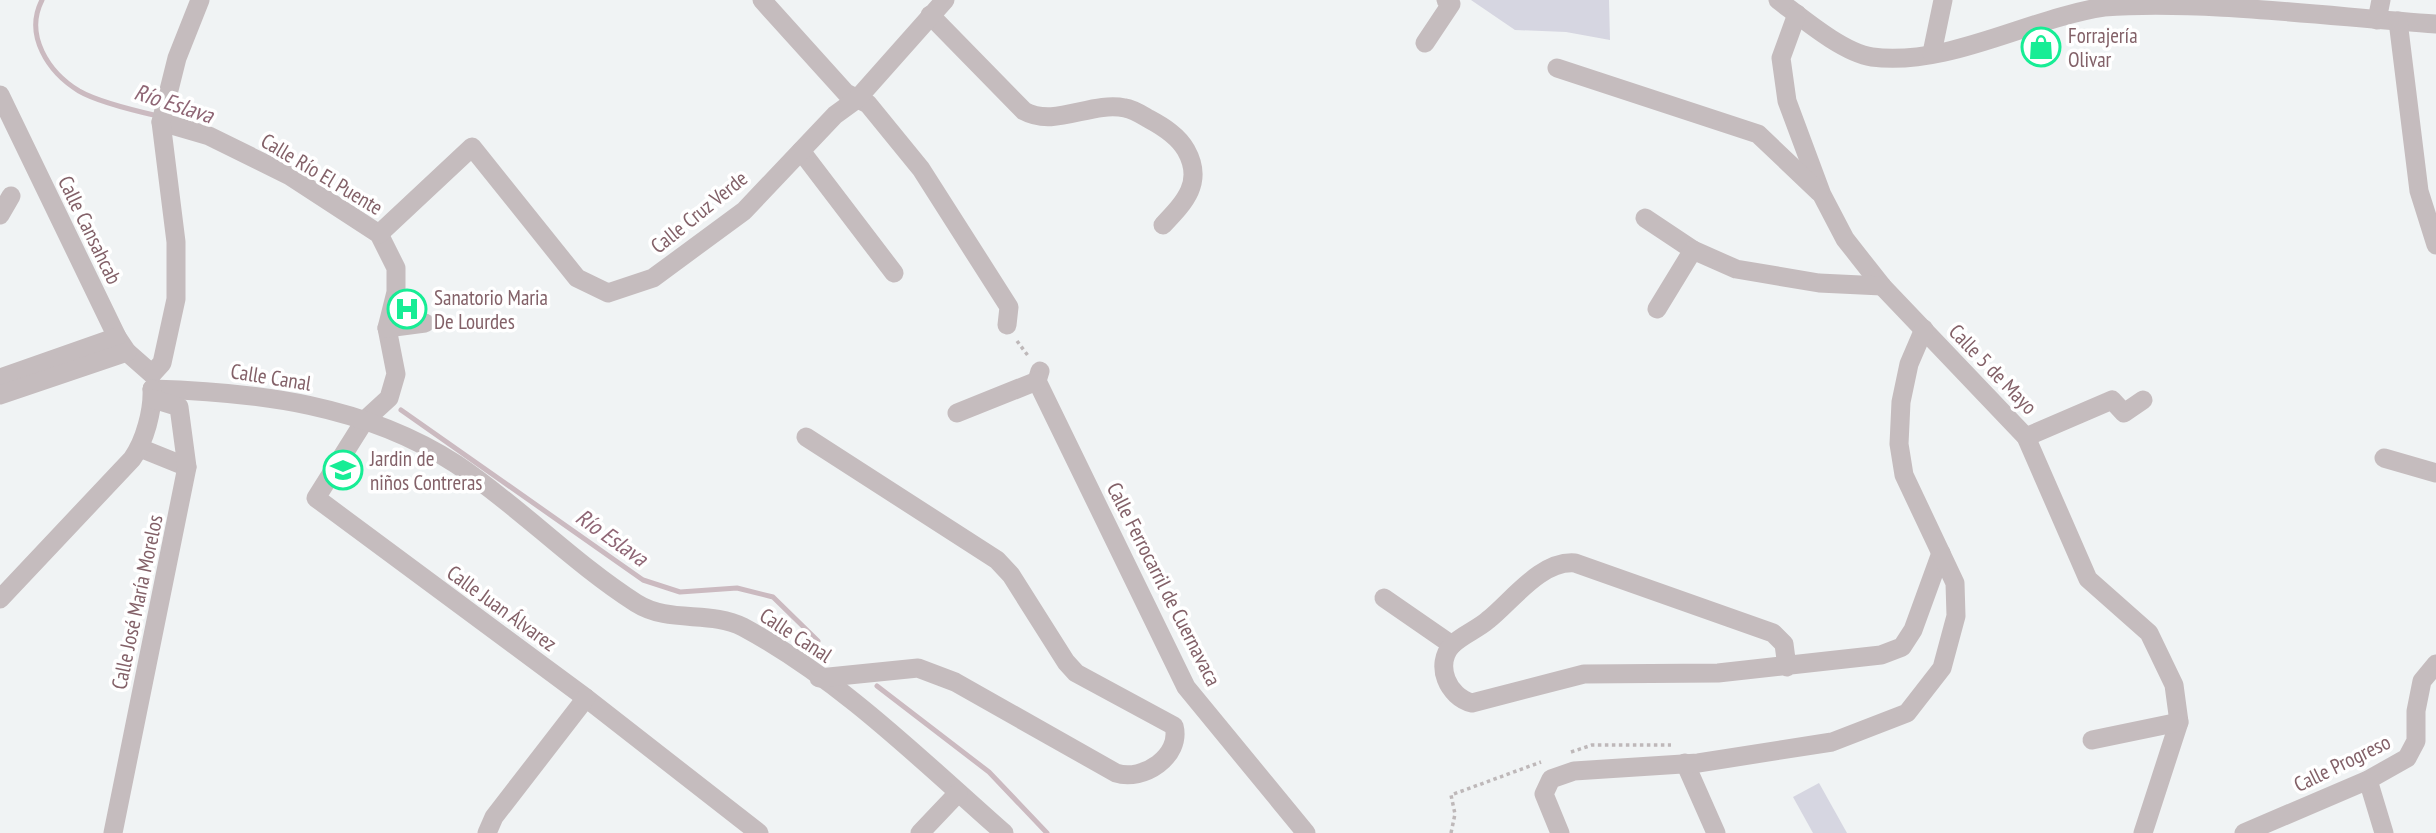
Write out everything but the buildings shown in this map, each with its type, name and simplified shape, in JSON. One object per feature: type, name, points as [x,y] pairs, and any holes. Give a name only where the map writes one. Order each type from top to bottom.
[{"type":"street","points":[[0,598],[140,448],[152,387],[162,363],[176,299],[176,242],[161,120],[177,58],[200,0]]},
{"type":"street","points":[[762,0],[846,93],[868,104],[921,169],[1009,307],[1007,325]]},
{"type":"street","name":"Calle Cruz Verde","points":[[379,234],[472,147],[577,278],[608,293],[653,278],[734,218],[835,115],[857,99],[945,0]]},
{"type":"street","points":[[1425,43],[1451,4],[1446,0]]},
{"type":"street","points":[[1778,0],[1796,7],[1842,45],[1868,57],[1894,59],[1932,53],[2103,4],[2316,7],[2377,20],[2436,24]]},
{"type":"street","points":[[1932,53],[1943,0]]},
{"type":"street","points":[[2377,20],[2381,0]]},
{"type":"street","name":"Calle 5 de Mayo","points":[[1796,7],[1781,58],[1787,101],[1822,195],[1845,239],[1882,286],[2026,437],[2088,579],[2149,633],[2174,685],[2179,722],[2143,833]]},
{"type":"street","points":[[930,15],[1024,111],[1033,116],[1044,118],[1102,106],[1127,108],[1180,140],[1195,166],[1193,185],[1179,208],[1163,225]]},
{"type":"street","points":[[2398,22],[2419,191],[2436,245]]},
{"type":"street","points":[[1557,68],[1758,134],[1822,195]]},
{"type":"street","name":"Calle Cansahcab","points":[[0,95],[122,345],[152,387]]},
{"type":"street","name":"Calle Río El Puente","points":[[161,120],[209,136],[290,176],[379,234],[396,268],[396,292],[387,328],[397,374],[389,398]]},
{"type":"street","points":[[801,151],[894,273]]},
{"type":"street","points":[[0,215],[11,196]]},
{"type":"street","points":[[1645,218],[1693,250],[1736,270],[1819,283],[1882,286]]},
{"type":"street","points":[[1657,309],[1693,250]]},
{"type":"street","points":[[387,328],[425,323]]},
{"type":"street","points":[[1560,833],[1544,794],[1552,779],[1574,771],[1685,763],[1832,743],[1907,713],[1942,668],[1956,616],[1955,583],[1904,475],[1899,444],[1902,402],[1909,364],[1924,329]]},
{"type":"street","points":[[0,378],[122,345]]},
{"type":"street","points":[[0,395],[122,345]]},
{"type":"street","points":[[957,413],[1038,376]]},
{"type":"street","name":"Calle Ferrocarril de Cuernavaca","points":[[1038,376],[1186,687],[1306,833]]},
{"type":"street","name":"Calle Canal","points":[[152,387],[230,391],[298,401],[365,420],[456,464],[572,557],[639,605],[670,617],[709,619],[740,626],[819,678],[865,709],[1004,833]]},
{"type":"street","name":"Calle José María Morelos","points":[[113,833],[187,467],[178,407],[152,387]]},
{"type":"street","name":"Calle Juan Álvarez","points":[[389,398],[365,420],[316,498],[586,698],[759,833]]},
{"type":"street","points":[[2026,437],[2112,400],[2124,414],[2143,400]]},
{"type":"street","points":[[806,437],[997,559],[1011,575],[1066,662],[1076,673],[1174,726],[1177,738],[1173,751],[1141,774],[1129,777],[1116,773],[955,682],[918,668],[819,678]]},
{"type":"street","points":[[140,448],[187,467]]},
{"type":"street","points":[[2384,458],[2436,473]]},
{"type":"street","points":[[1787,667],[1784,644],[1773,633],[1575,562],[1565,562],[1552,567],[1487,622],[1452,645],[1444,664],[1449,688],[1458,700],[1472,703],[1584,674],[1718,673],[1787,667],[1881,655],[1902,647],[1913,630],[1941,552]]},
{"type":"street","points":[[1384,598],[1452,645]]},
{"type":"street","name":"Calle Progreso","points":[[2244,833],[2276,827],[2407,758],[2416,741],[2416,711],[2422,681],[2436,664]]},
{"type":"street","points":[[487,833],[494,817],[586,698]]},
{"type":"street","points":[[2092,740],[2179,722]]},
{"type":"street","points":[[1685,763],[1716,833]]},
{"type":"street","points":[[2368,780],[2384,833]]},
{"type":"street","points":[[920,833],[958,793]]},
{"type":"path","points":[[1007,325],[1038,376]]},
{"type":"shaded area","points":[[1471,0],[1609,0],[1610,40],[1566,32],[1515,30]]},
{"type":"shaded area","points":[[1819,783],[1847,833],[1813,833],[1793,797]]},
{"type":"waterway","name":"Río Eslava","points":[[42,0],[37,13],[38,39],[42,52],[58,74],[87,95],[158,116]]},
{"type":"waterway","name":"Río Eslava","points":[[401,410],[643,580],[680,592],[737,588],[773,597],[818,641]]},
{"type":"waterway","name":"Río Eslava","points":[[877,686],[989,772],[1047,833]]},
{"type":"place","name":"Forrajería Olivar","points":[[2041,47]]},
{"type":"place","name":"Sanatorio Maria De Lourdes","points":[[407,309]]},
{"type":"place","name":"Jardin de niños Contreras","points":[[343,470]]}]
